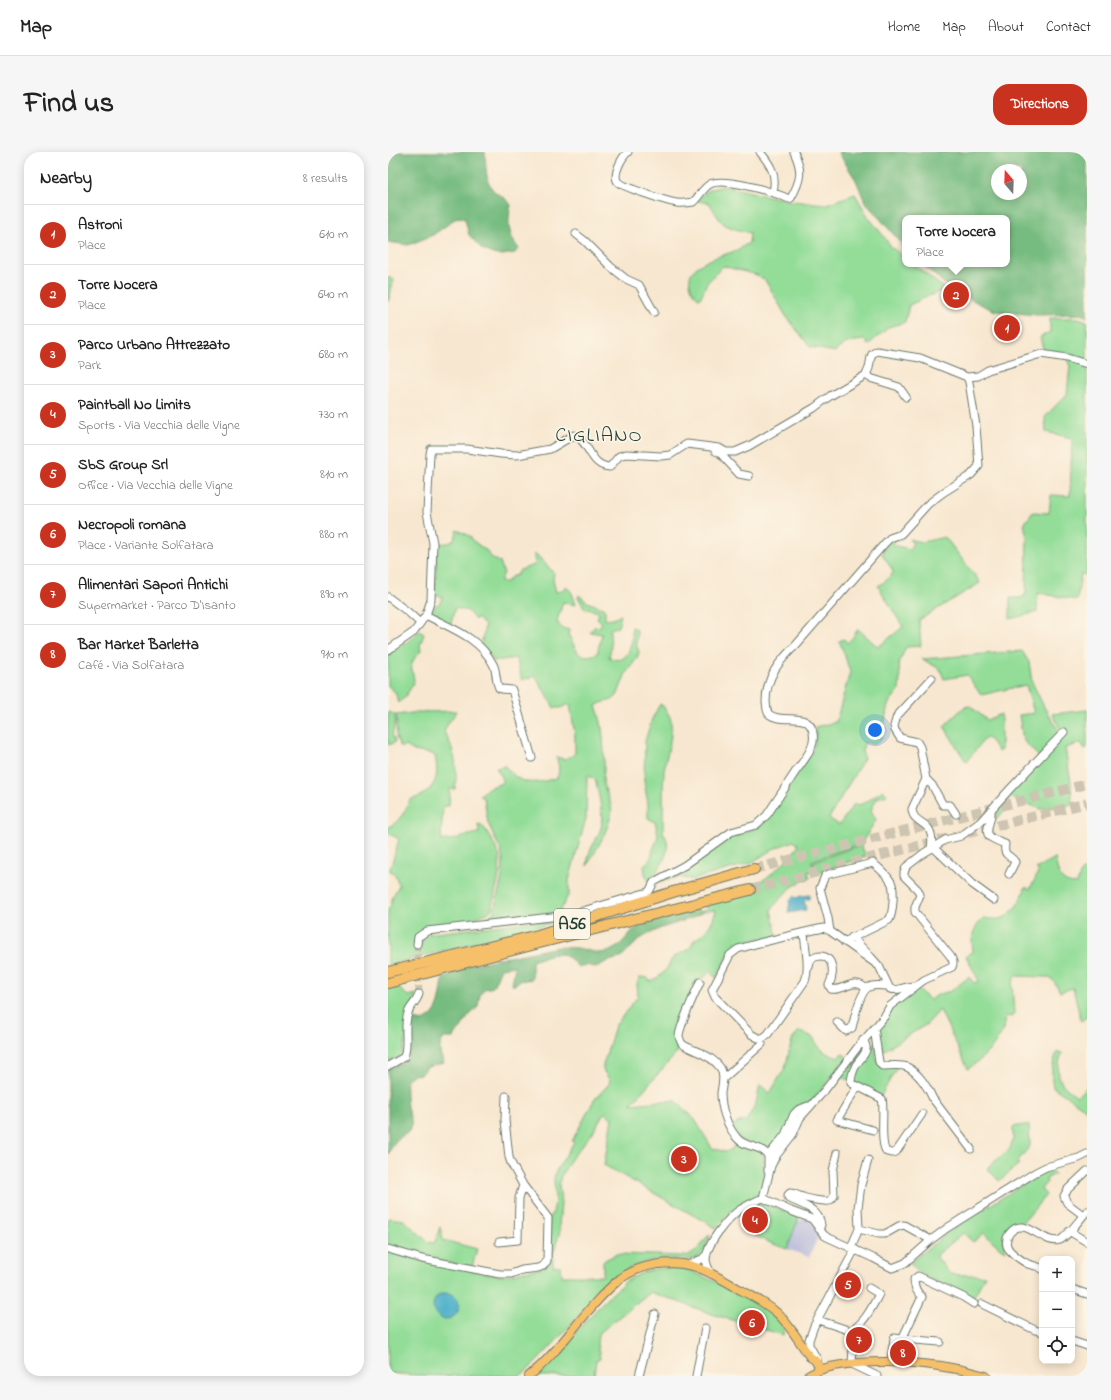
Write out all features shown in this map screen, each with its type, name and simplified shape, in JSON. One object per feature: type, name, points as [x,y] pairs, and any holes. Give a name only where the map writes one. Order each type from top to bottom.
[{"type":"highway","name":"A56","points":[[388,972],[538,935],[673,892],[754,869]]},
{"type":"highway","name":"A56","points":[[388,983],[750,890]]},
{"type":"main road","points":[[529,1376],[546,1360],[605,1294],[622,1278],[640,1269],[663,1264],[687,1265],[700,1269],[763,1303],[778,1314],[787,1324],[815,1367]]},
{"type":"main road","points":[[815,1367],[832,1368],[852,1364],[891,1362],[945,1366],[986,1376]]},
{"type":"main road","points":[[807,1376],[815,1367]]},
{"type":"street","points":[[628,152],[623,158],[618,169],[617,180],[619,183],[676,203],[693,202],[704,188],[714,183],[738,184],[773,192],[789,199],[792,197],[799,179],[800,170],[794,152]]},
{"type":"street","points":[[760,152],[774,172],[775,177],[773,192]]},
{"type":"street","points":[[576,234],[585,241],[611,268],[639,285],[654,312]]},
{"type":"street","points":[[388,650],[414,632],[426,615],[431,600],[434,543],[427,512],[431,449],[467,449],[517,455],[550,449],[574,435],[581,438],[592,458],[606,467],[610,467],[619,456],[626,454],[661,456],[670,455],[687,444],[719,448],[726,452],[735,452],[814,408],[830,396],[859,380],[866,375],[869,368],[870,357],[877,351],[920,358],[967,376],[978,376],[988,370],[1041,354],[1067,358],[1087,364]]},
{"type":"street","points":[[866,375],[870,378],[899,387],[906,397]]},
{"type":"street","points":[[417,944],[420,936],[427,931],[569,915],[648,892],[654,882],[690,862],[730,832],[751,826],[761,821],[767,815],[811,748],[813,739],[811,726],[807,722],[778,717],[770,714],[767,710],[766,698],[769,681],[780,660],[796,645],[885,543],[890,538],[902,534],[928,504],[971,475],[979,466],[976,426],[967,376]]},
{"type":"street","points":[[694,445],[701,449],[719,452],[737,472],[749,476]]},
{"type":"street","points":[[388,597],[420,623]]},
{"type":"street","points":[[426,615],[462,633],[485,652],[493,664],[499,688],[512,690],[532,758]]},
{"type":"street","points":[[932,678],[897,716],[894,726],[900,738],[917,742],[920,747],[926,779],[932,785],[943,805],[950,805],[956,814]]},
{"type":"street","points":[[700,1269],[716,1236],[731,1217],[741,1209],[763,1198],[771,1166],[776,1156],[794,1134],[800,1118],[825,1090],[884,1017],[892,1004],[924,980],[952,967],[954,963],[951,957],[915,912],[915,907],[920,895],[918,890],[904,873],[906,867],[932,848],[946,840],[961,836],[980,822],[1064,732]]},
{"type":"street","points":[[926,779],[912,809],[912,813],[931,832],[933,837],[932,848]]},
{"type":"street","points":[[991,810],[992,818],[987,830],[988,834],[1005,844],[1004,850],[1006,854],[1015,860],[1009,874]]},
{"type":"street","points":[[932,848],[972,884],[994,900]]},
{"type":"street","points":[[830,931],[820,888],[825,876],[873,863],[891,881],[893,886],[892,916],[889,920],[844,942]]},
{"type":"street","points":[[804,933],[806,970],[805,981],[768,1034],[764,1038],[758,1038],[751,1034],[712,993],[712,990],[730,955],[738,949],[764,941],[824,928],[879,966]]},
{"type":"street","points":[[852,937],[879,966],[888,986],[892,990],[907,986],[916,986]]},
{"type":"street","points":[[806,970],[809,967],[811,959],[823,956],[834,970],[829,987],[834,989],[859,983],[866,989]]},
{"type":"street","points":[[700,982],[679,1036],[681,1042],[710,1058],[723,1073],[722,1104],[724,1113],[735,1135],[742,1142],[763,1150],[768,1156]]},
{"type":"street","points":[[837,1022],[846,1031],[852,1028],[859,1004],[866,989],[871,986],[888,986]]},
{"type":"street","points":[[388,1066],[404,1057],[406,1050],[406,1023],[408,1012],[418,999],[419,994]]},
{"type":"street","points":[[874,1028],[879,1062],[882,1066],[907,1067],[915,1073],[929,1090],[933,1099],[971,1150]]},
{"type":"street","points":[[864,1040],[867,1047],[866,1053],[856,1066],[851,1077],[851,1083],[856,1087],[882,1099],[883,1136],[885,1149],[888,1152],[896,1152],[922,1114]]},
{"type":"street","points":[[723,1079],[762,1044]]},
{"type":"street","points":[[856,1087],[837,1120],[873,1130]]},
{"type":"street","points":[[388,1249],[422,1259],[500,1274],[511,1274],[522,1270],[544,1266],[547,1261],[548,1218],[523,1185],[514,1170],[509,1157],[505,1120],[506,1096]]},
{"type":"street","points":[[768,1178],[768,1156],[785,1135],[794,1114],[798,1110],[808,1106]]},
{"type":"street","points":[[819,1229],[821,1225],[818,1214],[788,1198],[788,1195],[793,1193],[804,1198],[830,1201],[834,1196],[834,1164],[837,1153]]},
{"type":"street","points":[[763,1198],[812,1219],[827,1237],[853,1248],[892,1268],[895,1268],[905,1263],[947,1228],[1036,1172],[1046,1167],[1087,1154]]},
{"type":"street","points":[[815,1367],[817,1359],[808,1342],[853,1248],[859,1229],[859,1200],[861,1185],[868,1160]]},
{"type":"street","points":[[1039,1267],[1027,1263],[1009,1249],[1007,1242],[1009,1234],[1014,1230],[1025,1228],[1048,1239],[1054,1241],[1060,1240],[1070,1231],[1085,1213],[1067,1203],[1064,1196],[1068,1189],[1087,1171]]},
{"type":"street","points":[[499,1242],[518,1240],[519,1198],[523,1185]]},
{"type":"street","points":[[859,1229],[885,1234],[899,1226],[904,1225],[931,1240]]},
{"type":"street","points":[[1070,1231],[1087,1242]]},
{"type":"street","points":[[687,1265],[705,1257]]},
{"type":"street","points":[[705,1257],[711,1274]]},
{"type":"street","points":[[902,1339],[922,1297],[917,1293],[914,1285],[914,1279],[918,1276],[963,1297],[974,1304]]},
{"type":"street","points":[[850,1331],[864,1321],[879,1294],[868,1288]]},
{"type":"street","points":[[1075,1290],[1087,1294]]},
{"type":"street","points":[[982,1304],[1039,1331]]},
{"type":"street","points":[[640,1376],[655,1314]]},
{"type":"street","points":[[818,1320],[850,1331]]},
{"type":"street","points":[[696,1376],[705,1328]]},
{"type":"street","points":[[850,1331],[854,1347],[852,1364],[878,1376]]},
{"type":"street","points":[[891,1362],[894,1338],[940,1342]]},
{"type":"street","points":[[1075,1342],[1087,1346]]},
{"type":"shaded area","points":[[804,1218],[812,1222],[819,1235],[809,1257],[787,1249],[798,1219],[801,1221]]},
{"type":"green space","points":[[388,152],[485,152],[486,173],[489,183],[494,191],[511,205],[509,228],[515,244],[519,249],[515,253],[496,255],[482,249],[469,235],[465,219],[459,217],[433,235],[408,245],[388,242]]},
{"type":"green space","points":[[838,152],[1087,152],[1087,317],[1082,314],[1037,315],[995,311],[944,283],[925,267],[1010,267],[1010,215],[902,215],[902,244],[865,202],[856,180]]},
{"type":"green space","points":[[724,186],[791,201],[826,204],[855,194],[869,218],[891,247],[902,256],[902,267],[917,267],[945,289],[909,305],[905,322],[889,327],[868,345],[865,340],[852,342],[845,344],[835,352],[810,347],[786,316],[765,280],[757,275],[723,266],[707,283],[700,299],[694,294],[690,286],[690,276],[693,271],[705,262],[734,251],[749,243],[750,233],[726,225],[720,220],[709,203],[697,201],[703,194],[715,188]]},
{"type":"green space","points":[[388,277],[394,280],[388,302]]},
{"type":"green space","points":[[1050,318],[1078,318],[1087,321],[1087,575],[1081,574],[1077,600],[1038,593],[1037,612],[1010,619],[1010,598],[1021,598],[1025,595],[1026,591],[1027,538],[1024,524],[1033,512],[1049,513],[1051,495],[1070,496],[1072,438],[1046,432],[1045,417],[1067,394],[1070,366],[1066,357],[1044,353],[1040,337],[1050,332]]},
{"type":"green space","points":[[457,530],[470,536],[473,541],[487,551],[492,558],[500,562],[504,573],[501,582],[507,582],[511,577],[517,575],[520,570],[534,565],[536,563],[534,557],[535,553],[554,573],[553,580],[556,592],[562,590],[566,586],[572,593],[576,605],[563,602],[557,621],[562,628],[569,629],[568,634],[578,653],[587,656],[597,654],[602,634],[590,632],[596,626],[598,628],[602,623],[597,618],[599,614],[597,611],[589,608],[585,609],[578,597],[579,595],[587,602],[603,608],[605,611],[605,620],[613,619],[621,615],[618,627],[612,628],[610,631],[611,648],[609,657],[619,660],[623,659],[628,653],[632,640],[632,627],[637,631],[636,644],[639,652],[637,658],[626,673],[617,696],[612,700],[596,706],[601,721],[603,737],[603,781],[611,807],[611,816],[604,836],[587,866],[591,850],[601,828],[602,818],[595,779],[587,776],[586,818],[569,880],[569,894],[558,914],[477,922],[493,914],[502,877],[503,860],[501,851],[488,823],[484,798],[480,795],[488,788],[502,783],[502,777],[496,768],[505,766],[517,778],[523,781],[541,782],[557,778],[559,768],[556,757],[564,759],[575,753],[575,736],[570,704],[560,708],[554,708],[535,676],[522,680],[516,658],[494,661],[481,645],[485,626],[477,617],[475,620],[468,611],[455,608],[450,626],[430,614],[433,608],[442,601],[442,596],[435,595],[437,543],[448,543],[453,541]]},
{"type":"green space","points":[[900,536],[902,537],[901,540],[896,538],[893,545],[910,549],[913,542],[910,541],[910,539],[922,542],[945,537],[980,583],[919,620],[921,646],[906,647],[899,663],[899,690],[889,703],[887,709],[885,721],[886,732],[874,745],[865,742],[862,750],[864,758],[829,818],[839,825],[855,803],[858,805],[865,803],[883,790],[887,795],[877,798],[871,810],[876,820],[862,843],[811,861],[815,870],[808,872],[810,878],[792,887],[771,910],[777,937],[761,940],[760,938],[744,942],[744,945],[730,952],[716,978],[710,972],[702,979],[695,982],[675,1035],[678,1045],[682,1047],[631,1104],[675,1100],[694,1118],[712,1148],[726,1152],[732,1149],[737,1140],[743,1145],[757,1149],[763,1153],[764,1173],[761,1195],[729,1213],[716,1228],[604,1165],[612,1118],[605,1113],[593,1132],[571,1159],[561,1176],[559,1185],[561,1203],[560,1231],[553,1254],[553,1266],[561,1266],[562,1276],[603,1276],[603,1262],[617,1254],[688,1256],[693,1254],[710,1235],[703,1252],[699,1256],[691,1259],[663,1259],[650,1261],[636,1265],[618,1275],[604,1287],[550,1348],[526,1372],[518,1376],[435,1376],[388,1373],[388,1251],[422,1261],[501,1276],[539,1269],[549,1264],[549,1219],[553,1213],[555,1200],[554,1178],[556,1171],[574,1142],[572,1141],[594,1100],[609,1084],[610,1081],[603,1070],[603,1065],[615,1026],[638,996],[637,984],[639,978],[647,978],[650,981],[657,978],[662,974],[675,956],[690,948],[693,941],[705,932],[713,920],[716,910],[705,911],[706,904],[753,892],[755,889],[754,886],[783,863],[798,847],[798,844],[793,841],[773,849],[751,863],[694,880],[681,877],[660,882],[702,857],[732,832],[748,831],[762,825],[769,816],[812,752],[816,733],[815,727],[836,722],[850,672],[839,641],[844,639],[847,643],[858,629],[878,647],[903,627],[878,586],[887,580],[893,573],[882,554],[885,547],[888,542],[893,539]]},
{"type":"green space","points":[[419,631],[424,634],[420,645],[421,651],[412,663],[414,682],[399,703],[395,692],[388,686],[388,654],[410,640]]},
{"type":"green space","points":[[1022,651],[1029,662],[1032,682],[1044,707],[1060,733],[1039,757],[1023,740],[1019,715],[1034,713],[1026,685],[981,695],[967,675],[944,679],[940,669],[922,659]]},
{"type":"green space","points":[[660,704],[663,706],[671,720],[670,740],[664,771],[663,787],[663,833],[668,845],[667,852],[661,865],[649,882],[645,874],[644,865],[651,858],[658,834],[655,822],[648,818],[648,804],[644,781],[645,741],[652,719]]},
{"type":"green space","points":[[970,706],[987,720],[1001,714],[1001,750],[998,752],[992,742],[986,737],[966,762],[944,726],[964,707]]},
{"type":"green space","points":[[1087,710],[1087,748],[1084,749],[1082,743],[1065,748],[1071,782],[1072,805],[1041,809],[1010,797],[1007,802],[1009,805],[997,819],[992,810],[1063,730],[1061,730],[1052,714]]},
{"type":"green space","points":[[457,711],[444,732],[451,745],[455,759],[456,774],[455,789],[450,789],[449,806],[443,806],[441,840],[451,840],[479,833],[478,824],[482,825],[491,838],[500,857],[499,876],[491,910],[489,912],[475,918],[472,924],[426,929],[415,945],[422,943],[424,937],[428,934],[575,917],[388,965],[388,909],[390,908],[393,896],[399,885],[396,876],[390,870],[399,839],[388,833],[388,827],[399,819],[410,800],[419,797],[430,789],[435,780],[437,769],[435,756],[432,754],[414,751],[406,746],[400,747],[396,737],[396,715],[420,712]]},
{"type":"green space","points":[[388,712],[395,714],[395,725],[392,735],[395,741],[394,743],[388,745]]},
{"type":"green space","points":[[861,845],[866,856],[817,873],[813,862]]},
{"type":"green space","points":[[1055,858],[1060,877],[1066,882],[1077,884],[1081,871],[1087,869],[1087,1017],[1081,1021],[1073,988],[1060,992],[1053,980],[1047,977],[1015,976],[1012,985],[1014,1013],[1012,1017],[1006,1016],[1002,1032],[996,1042],[983,1057],[968,1069],[940,1010],[927,1024],[881,1052],[879,1056],[875,1033],[892,1007],[910,996],[917,989],[930,1000],[939,994],[951,991],[969,977],[974,983],[979,981],[966,956],[973,952],[972,937],[977,926],[983,918],[1001,919],[1014,910],[1025,887],[1030,889],[1039,871],[1036,869]]},
{"type":"green space","points":[[693,908],[699,911],[705,911],[692,918],[661,928],[645,936],[620,958],[608,961],[596,967],[585,965],[578,967],[569,958],[562,954],[549,955],[532,961],[532,979],[519,981],[515,985],[512,985],[515,966],[501,968],[493,987],[484,989],[480,995],[478,1007],[468,1017],[453,1038],[444,1038],[440,1044],[441,1057],[444,1063],[427,1067],[422,1074],[413,1075],[407,1079],[406,1100],[411,1126],[408,1133],[395,1142],[388,1155],[388,1069],[403,1063],[407,1059],[411,1047],[410,1016],[421,1022],[428,1019],[432,1015],[436,1010],[440,999],[443,979],[469,965],[558,947],[578,948],[598,953],[608,952],[619,946],[633,930],[663,916]]},
{"type":"green space","points":[[391,985],[399,988],[408,996],[416,994],[403,1052],[399,1057],[388,1062],[388,987]]},
{"type":"green space","points":[[799,1031],[813,1037],[820,1048],[826,1053],[838,1058],[842,1053],[847,1057],[810,1103],[802,1104],[770,1150],[740,1140],[731,1127],[739,1122],[746,1121],[756,1103],[760,1085],[770,1093],[785,1068],[792,1040]]},
{"type":"green space","points":[[874,1042],[877,1061],[897,1067],[881,1096],[852,1082],[858,1066],[870,1051]]},
{"type":"green space","points":[[860,1050],[863,1051],[849,1081],[840,1076]]},
{"type":"green space","points":[[1057,1052],[1062,1053],[1058,1070],[1061,1082],[1064,1086],[1077,1096],[1087,1087],[1087,1110],[1053,1087],[1052,1069]]},
{"type":"green space","points":[[1029,1124],[1030,1146],[1017,1162],[1019,1164],[999,1181],[987,1168],[1010,1149],[1013,1139],[1013,1127]]},
{"type":"green space","points":[[1050,1169],[1055,1174],[1046,1179],[1047,1182],[1041,1189],[1046,1195],[1026,1219],[1004,1234],[1003,1242],[1006,1251],[1000,1248],[984,1233],[973,1242],[963,1233],[936,1256],[950,1274],[985,1276],[972,1300],[922,1275],[910,1263],[955,1227]]},
{"type":"green space","points":[[763,1202],[799,1217],[787,1249],[758,1237],[746,1228],[742,1222],[739,1215]]},
{"type":"green space","points":[[388,1218],[404,1220],[428,1242],[433,1243],[435,1242],[440,1227],[443,1240],[477,1249],[472,1267],[444,1262],[388,1247]]},
{"type":"green space","points":[[670,1268],[688,1270],[739,1292],[761,1304],[785,1325],[783,1335],[718,1316],[650,1292],[598,1334],[597,1344],[600,1358],[596,1360],[594,1376],[535,1376],[545,1367],[603,1302],[626,1281],[644,1272]]},
{"type":"water","points":[[810,895],[809,899],[804,899],[806,910],[788,913],[790,901],[794,896],[796,898]]},
{"type":"water","points":[[446,1293],[455,1297],[459,1306],[455,1315],[446,1319],[437,1315],[433,1306],[437,1297]]},
{"type":"tunnel","points":[[754,869],[1087,784]]},
{"type":"tunnel","points":[[750,890],[1087,803]]},
{"type":"tunnel","points":[[417,944],[419,994]]},
{"type":"place","name":"Torre Nocera","points":[[956,295]]},
{"type":"place","name":"Astroni","points":[[1007,328]]},
{"type":"place","name":"Parco Urbano Attrezzato","points":[[684,1159]]},
{"type":"place","name":"Paintball No Limits","points":[[755,1220]]},
{"type":"place","name":"SbS Group Srl","points":[[848,1285]]},
{"type":"place","name":"Necropoli romana","points":[[752,1323]]},
{"type":"place","name":"Alimentari Sapori Antichi","points":[[859,1340]]},
{"type":"place","name":"Bar Market Barletta","points":[[903,1353]]},
{"type":"district","name":"CIGLIANO","points":[[599,436]]}]
